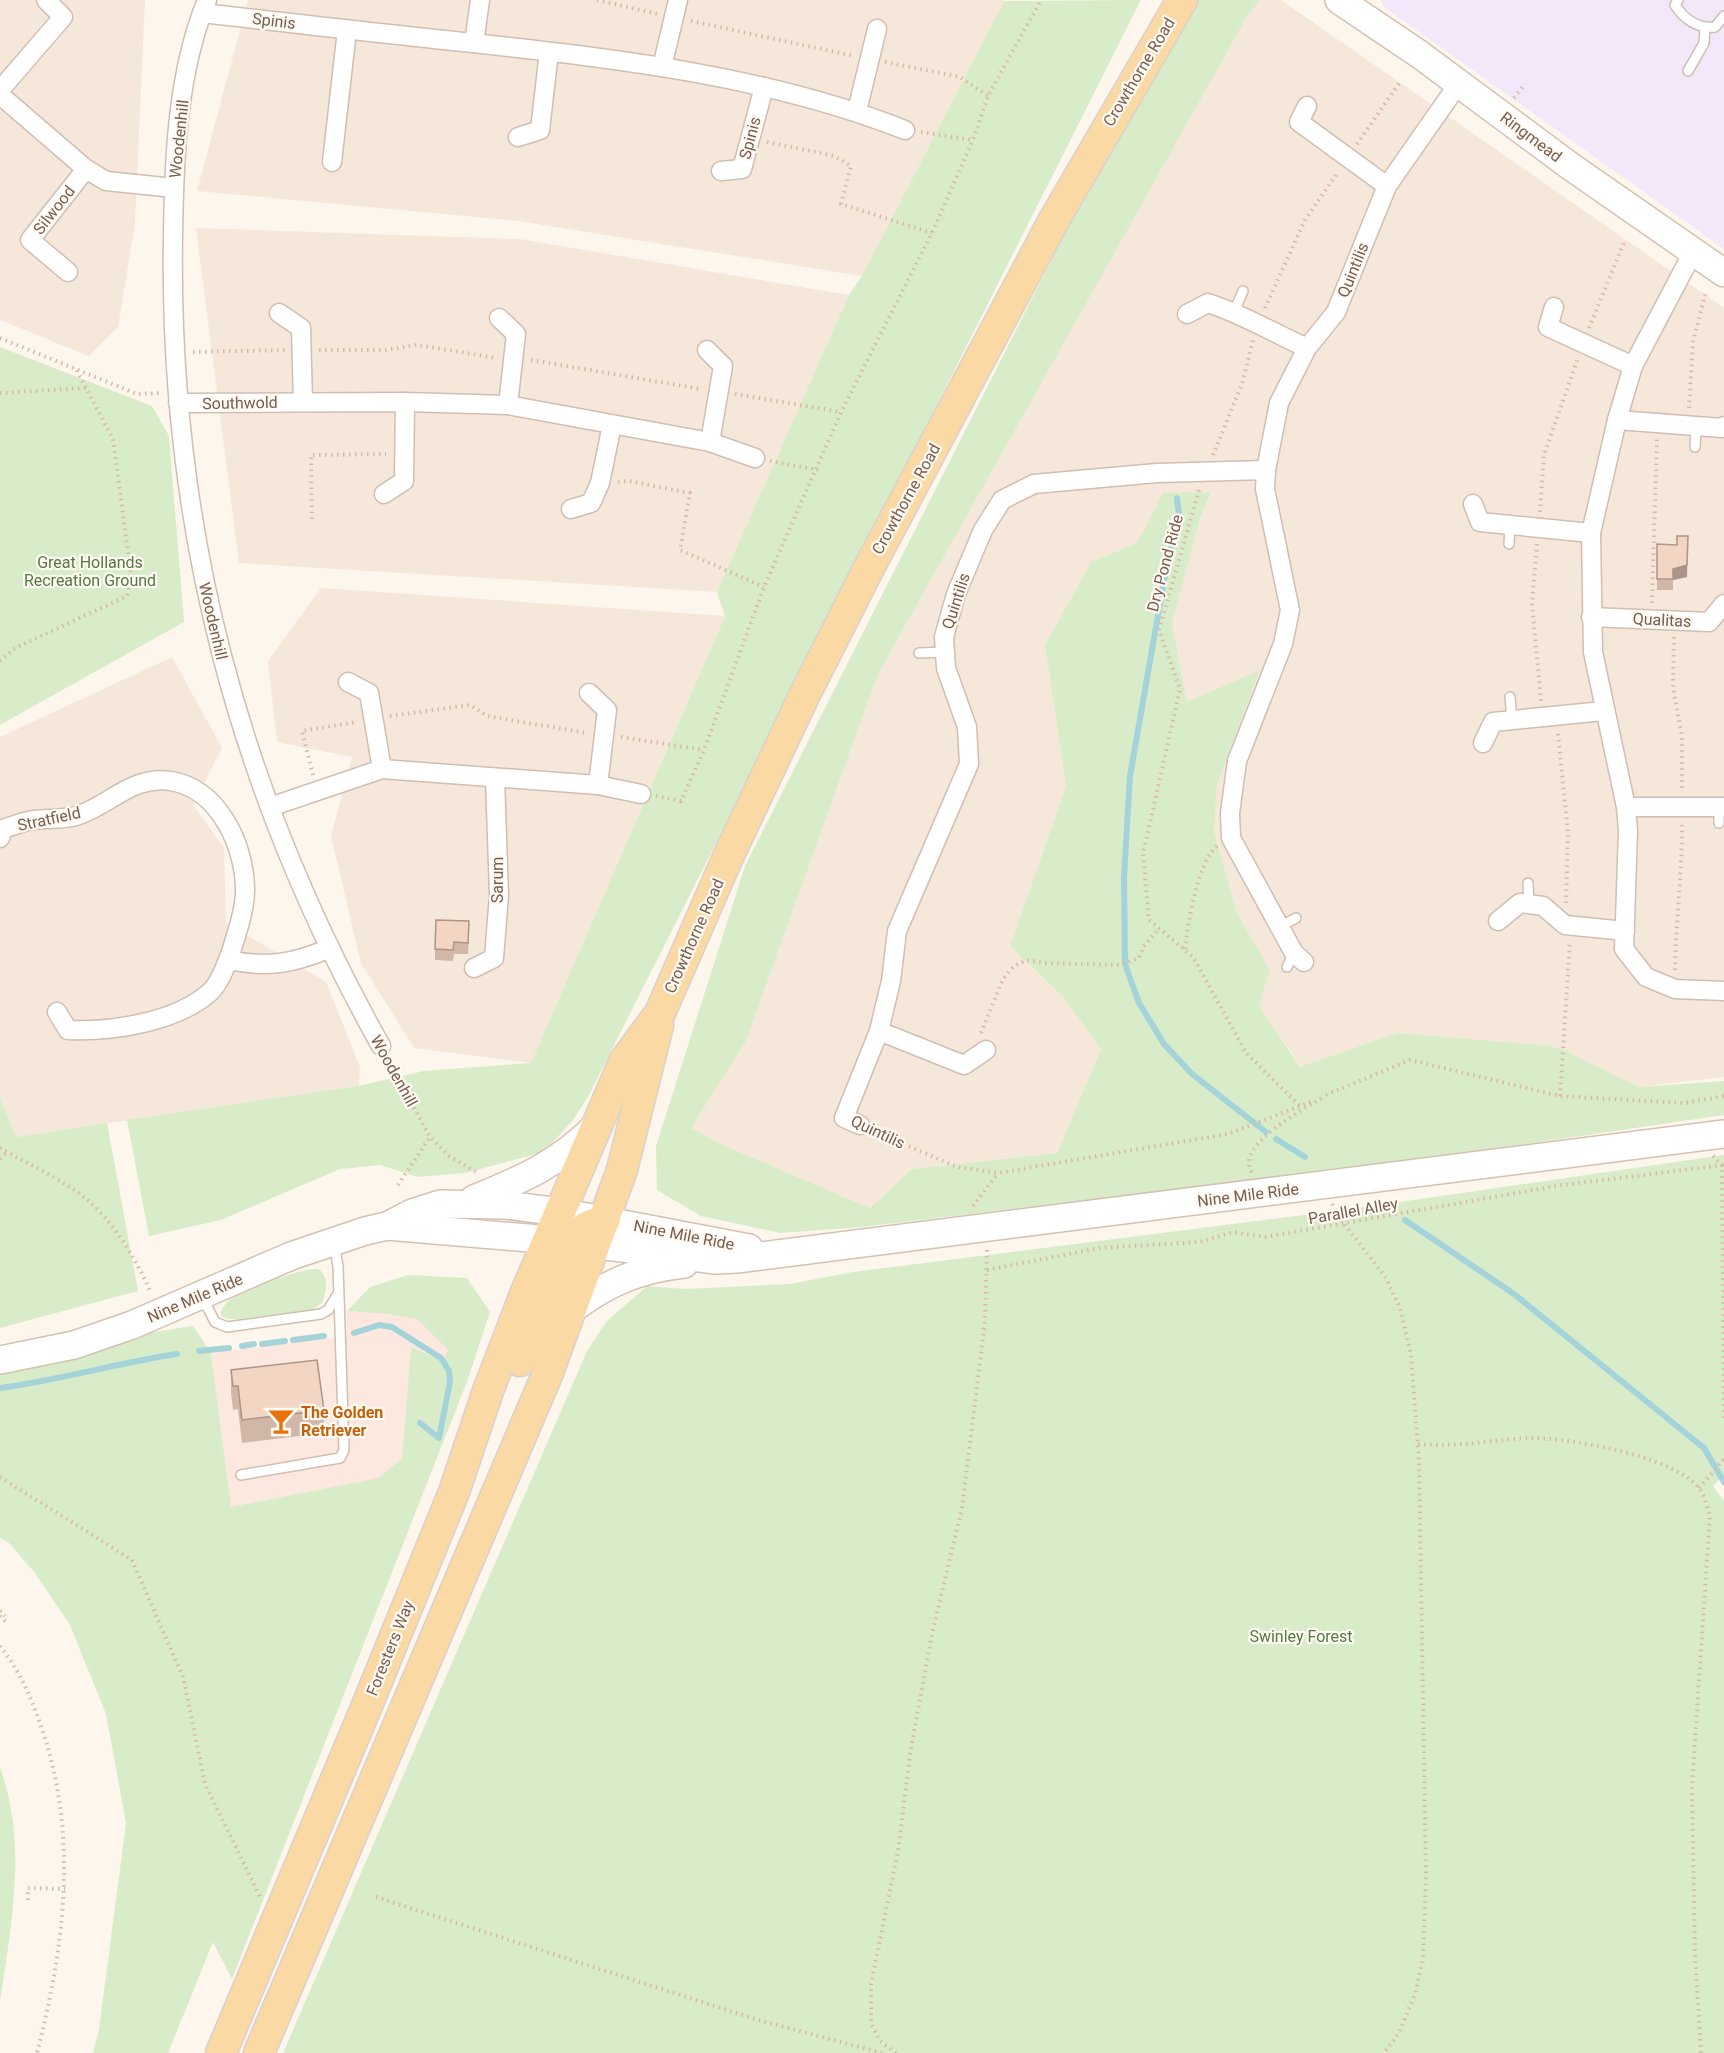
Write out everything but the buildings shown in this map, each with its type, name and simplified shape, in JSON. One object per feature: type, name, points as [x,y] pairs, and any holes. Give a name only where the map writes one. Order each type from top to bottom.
[{"type":"main road","name":"Ringmead","points":[[1339,0],[1459,83],[1570,166],[1693,252],[1715,282]]},
{"type":"main road","name":"Crowthorne Road","points":[[577,1228],[597,1125],[624,1062],[660,1013],[728,857],[830,642],[1054,220],[1175,7]]},
{"type":"main road","name":"Crowthorne Road","points":[[577,1228],[631,1138],[639,1097],[653,1052],[660,1013]]},
{"type":"main road","points":[[461,1204],[530,1177],[562,1156],[597,1125]]},
{"type":"main road","name":"Nine Mile Ride","points":[[0,1360],[74,1345],[202,1297],[262,1268],[334,1241],[387,1226],[412,1212],[440,1204],[461,1204],[715,1260],[771,1252],[803,1251],[1724,1134]]},
{"type":"main road","name":"Nine Mile Ride","points":[[387,1226],[577,1228],[771,1252]]},
{"type":"main road","points":[[259,2053],[547,1375],[571,1310],[577,1228]]},
{"type":"main road","name":"Foresters Way","points":[[221,2053],[454,1492],[488,1391],[577,1228]]},
{"type":"main road","points":[[571,1310],[596,1290],[623,1279],[665,1267],[715,1260]]},
{"type":"street","points":[[0,90],[63,17],[46,0]]},
{"type":"street","points":[[474,44],[480,0]]},
{"type":"street","name":"Spinis","points":[[204,6],[347,30],[549,51],[662,67],[764,87],[857,111],[905,130]]},
{"type":"street","name":"Woodenhill","points":[[204,6],[189,63],[178,132],[174,189],[172,296],[177,398],[188,500],[207,598],[237,716],[258,781],[330,948],[381,1046]]},
{"type":"street","points":[[662,67],[677,9]]},
{"type":"street","points":[[857,111],[877,29]]},
{"type":"street","points":[[332,162],[347,30]]},
{"type":"street","points":[[518,137],[540,130],[549,51]]},
{"type":"street","name":"Quintilis","points":[[1295,961],[1287,923],[1231,838],[1230,813],[1237,761],[1283,644],[1290,610],[1265,489],[1266,470],[1279,403],[1307,348],[1336,312],[1387,186],[1459,83]]},
{"type":"street","name":"Spinis","points":[[721,171],[742,169],[764,87]]},
{"type":"street","name":"Silwood","points":[[0,95],[86,169],[106,181],[174,189]]},
{"type":"street","points":[[1307,106],[1299,122],[1387,186]]},
{"type":"street","name":"Silwood","points":[[68,272],[30,240],[86,169]]},
{"type":"street","points":[[1693,252],[1633,366],[1617,420],[1592,533],[1591,617],[1593,652],[1626,807],[1628,831],[1624,949],[1646,977],[1675,989],[1724,991]]},
{"type":"street","points":[[1187,314],[1208,303],[1234,312],[1257,326],[1307,348]]},
{"type":"street","points":[[1554,307],[1548,327],[1633,366]]},
{"type":"street","points":[[279,313],[301,328],[303,402]]},
{"type":"street","points":[[499,318],[516,334],[508,405]]},
{"type":"street","points":[[707,350],[723,366],[710,442]]},
{"type":"street","name":"Southwold","points":[[177,398],[508,405],[710,442],[755,458]]},
{"type":"street","points":[[384,494],[404,481],[405,402]]},
{"type":"street","points":[[1617,420],[1722,429],[1724,426]]},
{"type":"street","points":[[571,509],[591,503],[600,483],[612,425]]},
{"type":"street","name":"Quintilis","points":[[860,1125],[844,1118],[879,1031],[891,981],[897,931],[969,764],[967,728],[951,686],[944,652],[944,637],[956,594],[983,530],[1002,500],[1034,484],[1156,473],[1266,470]]},
{"type":"street","points":[[1473,504],[1480,522],[1510,524],[1538,530],[1592,533]]},
{"type":"street","name":"Qualitas","points":[[1591,617],[1651,619],[1688,628],[1709,622],[1724,604]]},
{"type":"street","points":[[348,682],[369,693],[382,769]]},
{"type":"street","points":[[589,693],[607,710],[598,785]]},
{"type":"street","points":[[1483,743],[1493,722],[1604,711]]},
{"type":"street","points":[[270,807],[382,769],[598,785],[641,794]]},
{"type":"street","name":"Sarum","points":[[474,968],[494,958],[499,895],[495,778]]},
{"type":"street","name":"Stratfield","points":[[0,838],[3,830],[30,820],[78,816],[120,791],[143,782],[171,782],[197,792],[223,816],[240,850],[245,890],[238,929],[228,960],[212,991],[176,1014],[97,1032],[68,1030],[57,1012]]},
{"type":"street","points":[[1626,807],[1721,812]]},
{"type":"street","points":[[1498,921],[1520,903],[1543,906],[1568,926],[1625,931]]},
{"type":"street","points":[[228,960],[269,965],[290,963],[330,948]]},
{"type":"street","points":[[879,1031],[964,1065],[986,1050]]},
{"type":"lane","points":[[1678,0],[1676,5],[1679,11],[1696,26],[1715,27],[1724,16]]},
{"type":"lane","points":[[1688,71],[1704,43],[1705,28]]},
{"type":"lane","points":[[1234,312],[1243,291]]},
{"type":"lane","points":[[1692,427],[1695,447]]},
{"type":"lane","points":[[1509,544],[1510,524]]},
{"type":"lane","points":[[919,653],[944,652]]},
{"type":"lane","points":[[1510,697],[1512,720]]},
{"type":"lane","points":[[1528,883],[1529,904]]},
{"type":"lane","points":[[242,1476],[340,1458],[344,1450],[334,1241]]},
{"type":"lane","points":[[202,1297],[215,1322],[227,1327],[312,1316],[328,1310],[338,1291]]},
{"type":"lane","points":[[312,1316],[333,1320],[339,1328]]},
{"type":"path","points":[[597,0],[677,9],[869,59],[960,77],[988,96]]},
{"type":"path","points":[[641,794],[681,801],[704,750],[764,587],[818,470],[841,412],[932,233],[973,140],[988,96],[1041,0]]},
{"type":"path","name":"Dry Pond Ride","points":[[1301,1107],[1246,1053],[1193,957],[1149,921],[1143,854],[1180,689],[1159,630],[1188,522],[1205,473],[1242,384],[1257,326],[1305,220],[1400,82]]},
{"type":"path","points":[[905,130],[973,140]]},
{"type":"path","points":[[751,138],[834,156],[850,166],[842,204],[932,233]]},
{"type":"path","points":[[1560,1096],[1568,926],[1568,832],[1557,728],[1543,717],[1532,603],[1544,455],[1583,344],[1625,240]]},
{"type":"path","points":[[1692,427],[1693,342],[1715,282]]},
{"type":"path","points":[[0,338],[136,394],[177,398]]},
{"type":"path","points":[[175,352],[385,350],[417,345],[513,359],[552,362],[841,412]]},
{"type":"path","points":[[0,661],[15,648],[127,596],[131,574],[113,439],[75,367]]},
{"type":"path","points":[[0,393],[87,388]]},
{"type":"path","points":[[1651,619],[1657,423]]},
{"type":"path","points":[[312,519],[311,455],[405,454]]},
{"type":"path","points":[[755,458],[818,470]]},
{"type":"path","points":[[600,483],[629,481],[690,493],[680,550],[764,587]]},
{"type":"path","points":[[317,790],[302,731],[374,718],[470,705],[487,717],[704,750]]},
{"type":"path","points":[[1185,950],[1188,921],[1204,865],[1214,848],[1231,838]]},
{"type":"path","points":[[986,1050],[980,1034],[1003,980],[1013,967],[1026,960],[1046,963],[1119,965],[1130,963],[1139,958],[1143,947],[1159,928]]},
{"type":"path","name":"Woodenhill","points":[[381,1046],[430,1137],[448,1156],[478,1173],[480,1179]]},
{"type":"path","points":[[1254,1175],[1249,1168],[1249,1156],[1262,1137],[1325,1096],[1410,1060],[1560,1096],[1684,1103],[1724,1096]]},
{"type":"path","name":"Quintilis","points":[[860,1125],[957,1167],[998,1173],[1228,1134],[1325,1096]]},
{"type":"path","points":[[398,1185],[430,1137]]},
{"type":"path","points":[[0,1148],[84,1196],[102,1214],[139,1265],[152,1295]]},
{"type":"path","points":[[0,1159],[8,1152]]},
{"type":"path","points":[[1723,1165],[1724,1419]]},
{"type":"path","name":"Parallel Alley","points":[[896,2053],[880,2041],[871,2023],[871,1984],[898,1851],[911,1748],[932,1634],[962,1508],[985,1321],[987,1270],[1099,1248],[1199,1242],[1233,1232],[1265,1237],[1345,1225],[1562,1185],[1723,1165]]},
{"type":"path","points":[[972,1208],[998,1173]]},
{"type":"path","points":[[1321,1186],[1345,1225],[1386,1278],[1400,1308],[1411,1355],[1418,1444],[1426,1877],[1424,1959],[1415,1994],[1399,2033],[1384,2053]]},
{"type":"path","points":[[1418,1444],[1448,1447],[1532,1438],[1571,1441],[1634,1455],[1681,1473],[1700,1488],[1710,1515],[1692,1786],[1695,1955],[1701,2053]]},
{"type":"path","points":[[1700,1488],[1724,1459]]},
{"type":"path","points":[[0,1477],[132,1560],[183,1677],[205,1784],[261,1898]]},
{"type":"path","points":[[1,1613],[7,1623]]},
{"type":"path","points":[[0,1646],[27,1686],[53,1762],[64,1834],[65,1889],[52,1988],[37,2053]]},
{"type":"path","points":[[28,1900],[28,1888],[65,1889]]},
{"type":"path","points":[[376,1897],[758,2020],[882,2053]]},
{"type":"shaded area","points":[[0,0],[145,0],[135,223],[118,327],[89,356],[0,320]]},
{"type":"shaded area","points":[[248,0],[1004,1],[862,276],[518,221],[197,191]]},
{"type":"shaded area","points":[[1260,0],[1281,0],[1724,308],[1724,1077],[1639,1087],[1566,1051],[1397,1033],[1301,1067],[1259,1005],[1270,970],[1237,913],[1214,831],[1217,785],[1260,671],[1187,703],[1172,623],[1200,519],[1211,493],[1163,493],[1137,543],[1091,562],[1045,645],[1066,786],[1010,946],[1064,998],[1101,1049],[1057,1153],[912,1169],[870,1208],[723,1145],[690,1128],[746,1041],[878,674],[1245,20]]},
{"type":"shaded area","points":[[1381,0],[1724,0],[1724,249],[1384,7]]},
{"type":"shaded area","points":[[196,228],[520,239],[849,295],[717,592],[239,563]]},
{"type":"shaded area","points":[[321,588],[725,616],[531,1063],[414,1048],[361,963],[331,836],[352,757],[277,742],[268,661]]},
{"type":"shaded area","points":[[172,657],[222,748],[193,805],[224,848],[226,923],[326,982],[360,1067],[359,1086],[16,1137],[0,1098],[0,737]]},
{"type":"shaded area","points":[[347,1311],[417,1319],[448,1350],[444,1361],[411,1347],[402,1458],[379,1478],[231,1508],[211,1353],[347,1336]]},
{"type":"green space","points":[[1141,0],[589,1095],[573,1120],[544,1152],[465,1173],[418,1177],[380,1165],[340,1169],[221,1220],[149,1236],[127,1120],[358,1086],[424,1071],[531,1063],[725,616],[717,592],[849,295],[862,276],[1004,1]]},
{"type":"green space","points":[[1191,0],[1260,0],[1245,20],[878,674],[746,1041],[691,1128],[723,1145],[870,1208],[912,1169],[1057,1153],[1101,1049],[1064,998],[1010,946],[1066,786],[1045,645],[1091,562],[1137,543],[1163,493],[1211,492],[1200,519],[1172,623],[1187,702],[1260,670],[1217,785],[1214,831],[1237,913],[1270,970],[1259,1005],[1300,1067],[1397,1033],[1550,1046],[1566,1051],[1639,1087],[1724,1081],[1724,1115],[1397,1163],[862,1227],[781,1233],[701,1216],[657,1190],[656,1146],[745,866],[1145,75]]},
{"type":"green space","name":"Great Hollands Recreation Ground","points":[[0,347],[152,406],[169,436],[184,622],[0,725]]},
{"type":"green space","points":[[0,1098],[16,1137],[107,1123],[138,1291],[0,1328]]},
{"type":"green space","name":"Swinley Forest","points":[[1724,1155],[1724,1474],[1713,1486],[1724,1501],[1724,2053],[283,2053],[587,1351],[606,1322],[647,1286],[684,1289],[790,1284],[853,1272],[1351,1209]]},
{"type":"green space","points":[[309,1269],[319,1269],[326,1285],[322,1303],[311,1310],[239,1319],[228,1319],[221,1316],[224,1307],[231,1299],[243,1292],[257,1285]]},
{"type":"green space","points":[[408,1275],[467,1278],[490,1312],[468,1379],[232,1979],[213,1942],[168,2053],[93,2053],[99,2029],[126,1823],[106,1714],[70,1625],[35,1573],[9,1543],[0,1538],[0,1371],[119,1344],[147,1333],[193,1326],[211,1353],[231,1507],[379,1478],[402,1458],[411,1347],[443,1361],[448,1350],[417,1319],[347,1311],[370,1287]]},
{"type":"green space","points":[[0,1768],[13,1825],[15,1884],[0,2002]]},
{"type":"waterway","points":[[1177,498],[1180,523],[1169,552],[1130,776],[1124,877],[1125,964],[1139,1003],[1164,1044],[1192,1074],[1266,1132]]},
{"type":"waterway","points":[[1276,1139],[1305,1157]]},
{"type":"waterway","points":[[1377,1201],[1392,1210]]},
{"type":"waterway","points":[[1405,1220],[1514,1294],[1704,1448],[1724,1482]]},
{"type":"waterway","points":[[354,1333],[379,1325],[392,1327],[441,1358],[449,1371],[450,1382],[439,1438],[420,1423]]},
{"type":"waterway","points":[[293,1340],[324,1336]]},
{"type":"waterway","points":[[262,1344],[285,1341]]},
{"type":"waterway","points":[[242,1346],[254,1344]]},
{"type":"waterway","points":[[199,1351],[229,1348]]},
{"type":"waterway","points":[[0,1388],[177,1354]]},
{"type":"place","name":"The Golden Retriever","points":[[281,1421]]}]
